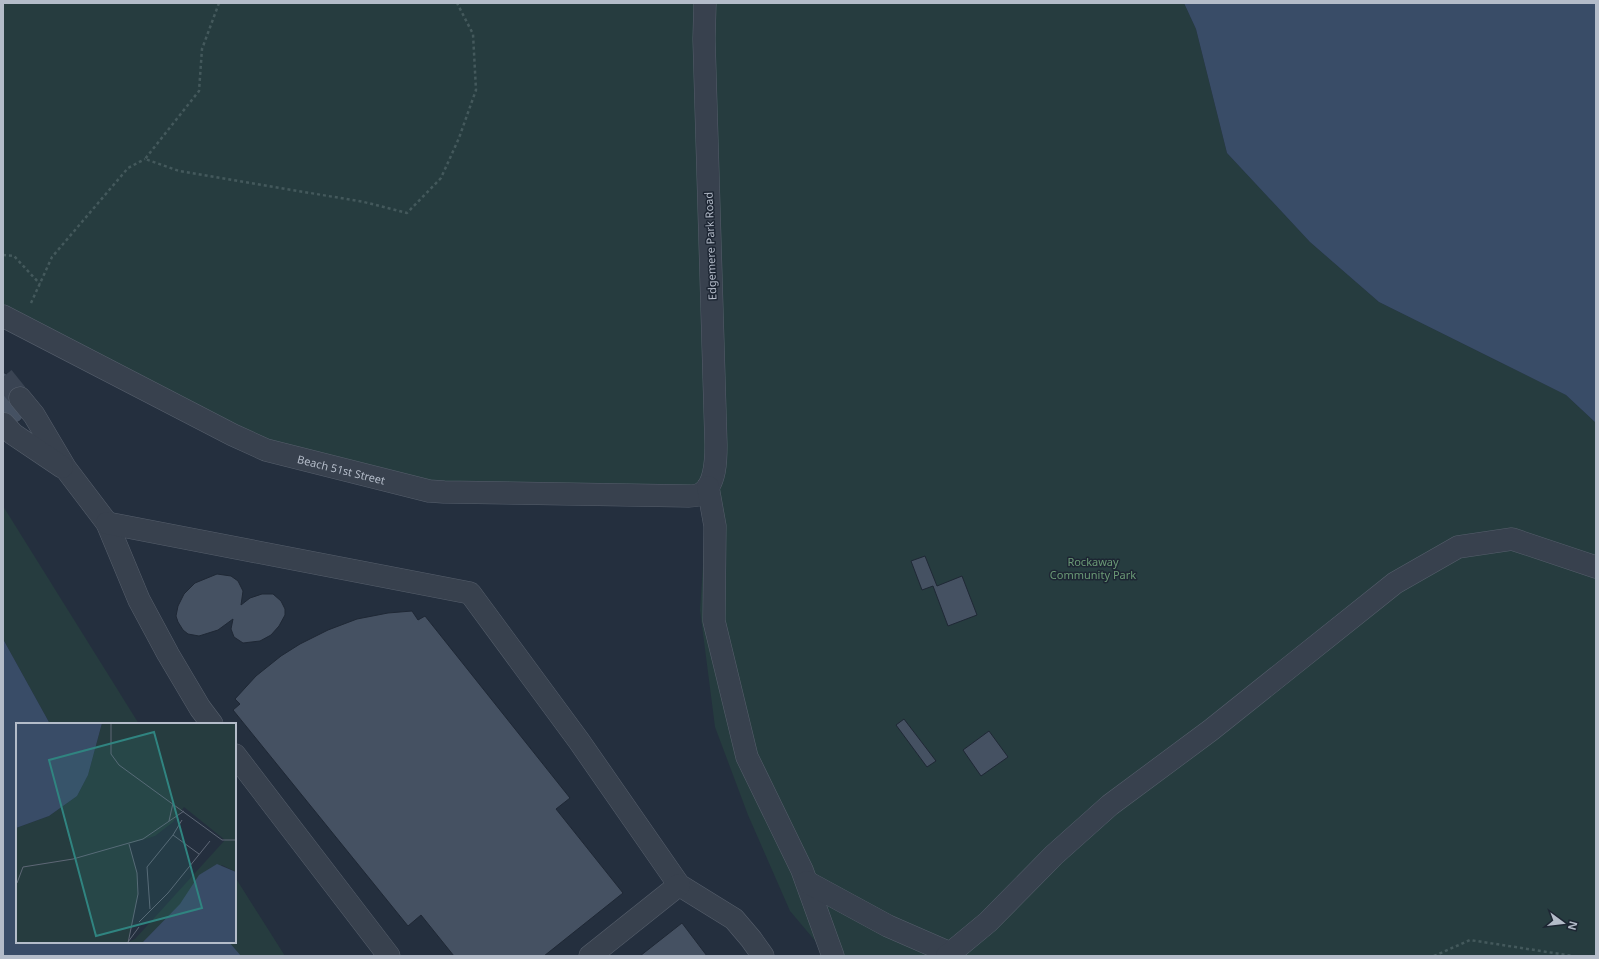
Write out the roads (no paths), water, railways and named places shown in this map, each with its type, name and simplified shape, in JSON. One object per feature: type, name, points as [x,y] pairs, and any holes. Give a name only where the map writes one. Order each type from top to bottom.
[{"type":"street","name":"Edgemere Park Road","points":[[705,3],[704,55],[716,445],[714,472],[708,487]]},
{"type":"street","name":"Beach 51st Street","points":[[12,320],[250,444],[272,451],[422,489],[444,492],[689,496],[702,493],[708,487]]},
{"type":"street","points":[[20,398],[34,415],[66,470],[107,523],[139,600],[168,654],[200,708],[211,723]]},
{"type":"street","points":[[4,424],[13,434],[66,470]]},
{"type":"street","points":[[708,487],[715,526],[714,621],[748,757],[807,882],[833,956]]},
{"type":"street","points":[[107,523],[470,593],[579,741],[679,886],[734,920],[751,939],[763,956]]},
{"type":"street","points":[[807,882],[888,926],[948,955],[988,922],[1054,856],[1110,805],[1223,721],[1395,583],[1458,547],[1512,539],[1596,567]]},
{"type":"street","points":[[236,756],[389,956]]},
{"type":"street","points":[[590,956],[679,886]]},
{"type":"water","points":[[1184,3],[1596,3],[1596,423],[1566,395],[1379,302],[1310,242],[1227,153],[1196,29]]},
{"type":"water","points":[[3,639],[49,723],[16,723],[16,943],[230,943],[241,956],[3,956]]},
{"type":"tunnel","points":[[3,377],[20,398]]},
{"type":"park label","name":"Rockaway Community Park","points":[[1093,567]]}]
